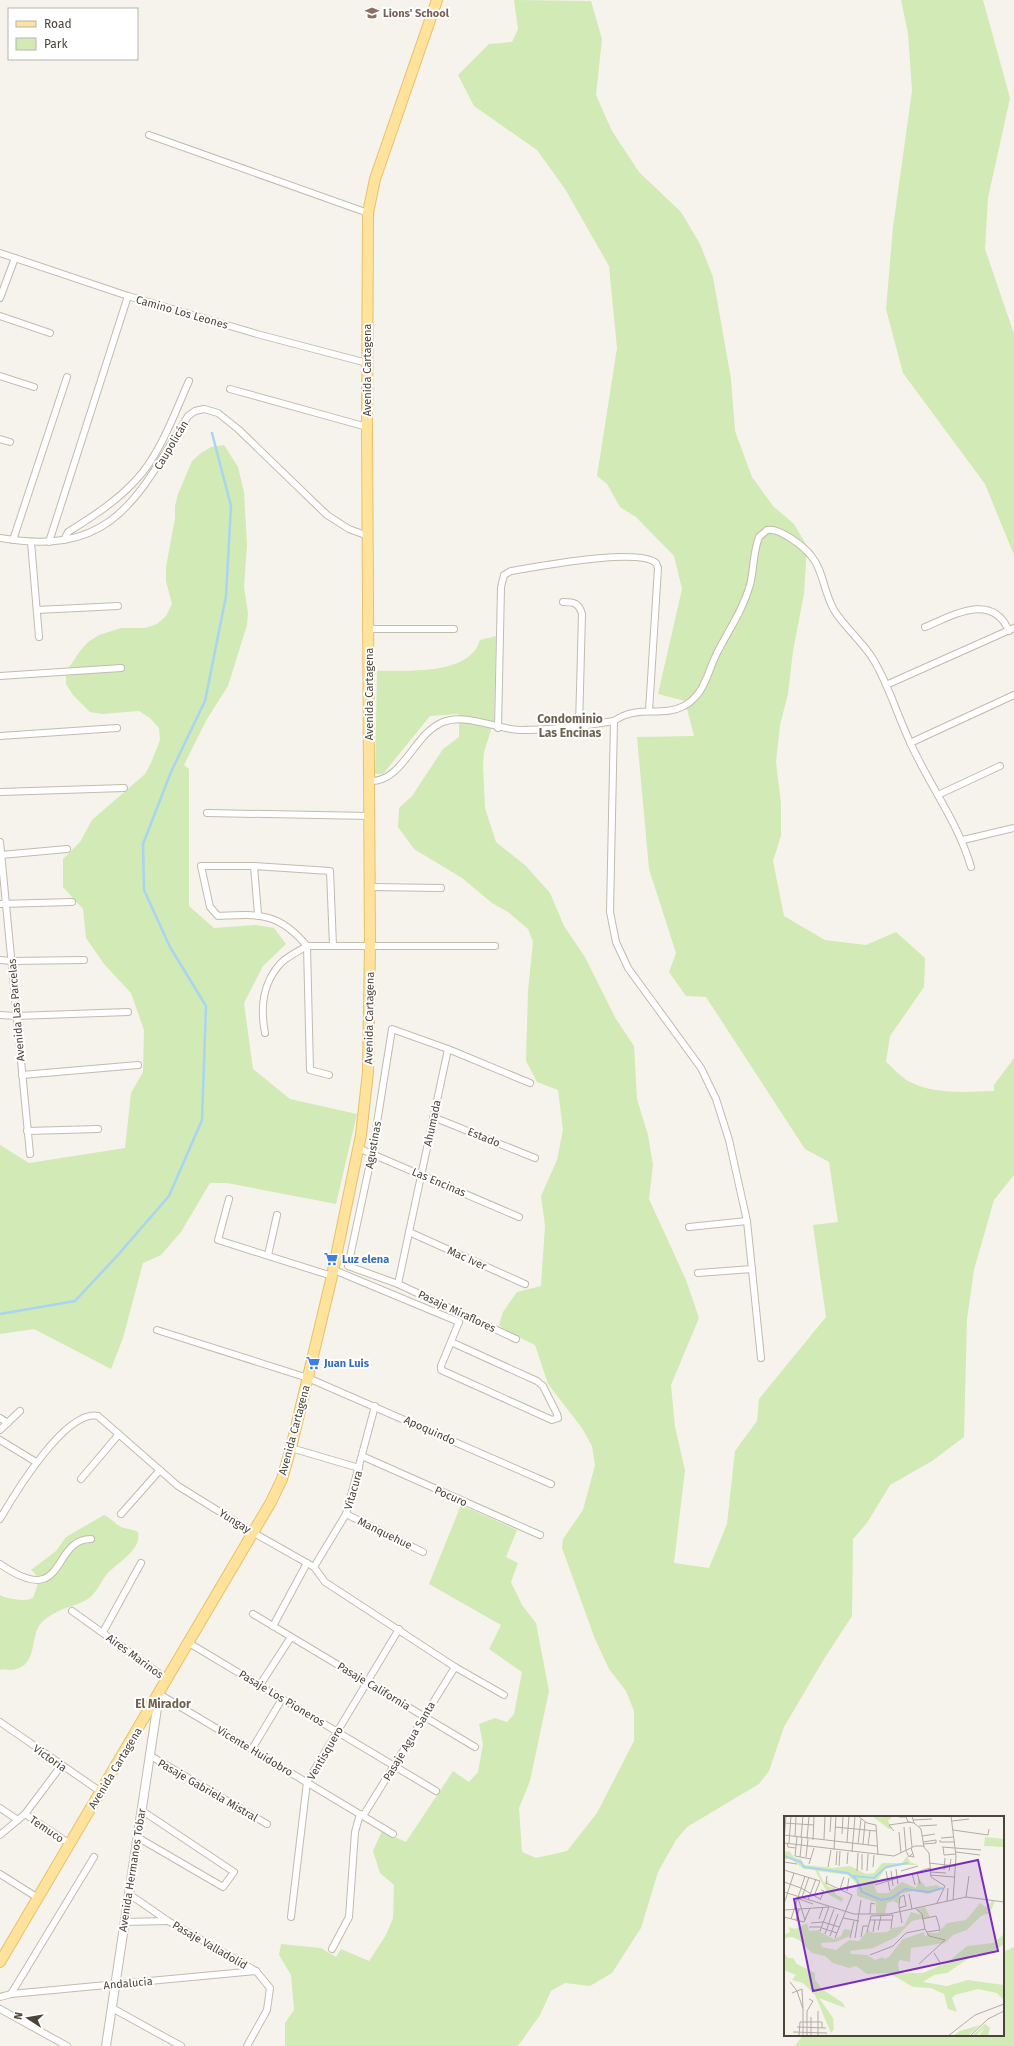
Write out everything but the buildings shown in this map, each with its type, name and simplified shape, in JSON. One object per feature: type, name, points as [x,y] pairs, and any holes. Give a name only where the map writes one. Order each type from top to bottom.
[{"type":"main road","name":"Avenida Cartagena","points":[[1,1956],[38,1898],[168,1679],[254,1533],[276,1491],[291,1448],[333,1273],[358,1148],[368,1072],[370,816],[367,427],[368,213],[375,179],[436,0]]},
{"type":"street","points":[[149,135],[368,213]]},
{"type":"street","name":"Camino Los Leones","points":[[0,253],[128,296],[257,334],[367,363]]},
{"type":"street","points":[[0,298],[15,258]]},
{"type":"street","points":[[49,542],[128,296]]},
{"type":"street","points":[[0,316],[50,333]]},
{"type":"street","points":[[0,376],[34,386]]},
{"type":"street","points":[[13,540],[67,377]]},
{"type":"street","points":[[64,540],[68,532],[120,496],[137,480],[167,428],[189,381]]},
{"type":"street","points":[[230,389],[367,427]]},
{"type":"street","name":"Caupolicán","points":[[0,538],[31,542],[49,542],[64,540],[95,530],[122,512],[135,498],[158,468],[188,416],[195,411],[204,409],[218,413],[238,429],[327,515],[349,529],[368,536]]},
{"type":"street","points":[[0,439],[10,442]]},
{"type":"street","points":[[369,781],[384,779],[393,774],[425,734],[443,722],[466,719],[498,728],[519,730],[579,726],[614,721],[630,712],[670,711],[683,706],[695,698],[704,687],[717,654],[734,625],[745,601],[753,571],[759,537],[764,532],[771,529],[781,533],[804,548],[812,557],[832,608],[844,625],[873,658],[910,743],[963,840],[971,867]]},
{"type":"street","points":[[31,542],[39,637]]},
{"type":"street","points":[[498,728],[501,587],[504,575],[511,571],[567,562],[627,557],[648,558],[656,563],[658,568],[649,711]]},
{"type":"street","points":[[563,602],[573,602],[580,606],[582,614],[579,726]]},
{"type":"street","points":[[37,610],[118,606]]},
{"type":"street","points":[[886,685],[1011,630],[996,614],[979,609],[967,610],[924,628]]},
{"type":"street","points":[[369,629],[454,629]]},
{"type":"street","points":[[0,676],[121,668]]},
{"type":"street","points":[[910,743],[1014,694]]},
{"type":"street","points":[[614,721],[610,902],[613,932],[619,951],[628,968],[701,1068],[710,1084],[729,1140],[747,1221],[761,1358]]},
{"type":"street","points":[[0,736],[117,728]]},
{"type":"street","points":[[938,795],[1000,766]]},
{"type":"street","points":[[0,792],[124,788]]},
{"type":"street","points":[[207,813],[370,816]]},
{"type":"street","points":[[963,840],[1014,828]]},
{"type":"street","name":"Avenida Las Parcelas","points":[[0,842],[3,905],[11,962],[30,1154]]},
{"type":"street","points":[[1,855],[67,849]]},
{"type":"street","points":[[329,1075],[310,1070],[307,946],[297,934],[284,925],[258,914],[218,916],[210,907],[201,866],[254,866],[330,871],[333,946]]},
{"type":"street","points":[[254,866],[258,914]]},
{"type":"street","points":[[370,887],[441,888]]},
{"type":"street","points":[[3,905],[72,902]]},
{"type":"street","points":[[265,1033],[262,1006],[268,983],[282,962],[307,946],[495,946]]},
{"type":"street","points":[[0,960],[11,962],[84,960]]},
{"type":"street","points":[[0,1014],[16,1016],[128,1012]]},
{"type":"street","name":"Agustinas","points":[[398,1284],[348,1266],[372,1154],[392,1029],[448,1049]]},
{"type":"street","points":[[448,1049],[530,1084]]},
{"type":"street","name":"Ahumada","points":[[398,1284],[448,1049]]},
{"type":"street","points":[[22,1076],[138,1065]]},
{"type":"street","name":"Estado","points":[[433,1116],[535,1158]]},
{"type":"street","points":[[27,1131],[98,1129]]},
{"type":"street","name":"Las Encinas","points":[[358,1148],[519,1217]]},
{"type":"street","points":[[229,1199],[218,1240],[333,1273],[459,1322],[441,1366],[444,1373],[552,1420],[558,1418],[544,1386],[537,1381],[451,1342]]},
{"type":"street","points":[[268,1255],[277,1215]]},
{"type":"street","points":[[689,1227],[747,1221]]},
{"type":"street","name":"Mac Iver","points":[[409,1232],[525,1284]]},
{"type":"street","points":[[698,1273],[752,1269]]},
{"type":"street","name":"Pasaje Miraflores","points":[[398,1284],[516,1339]]},
{"type":"street","name":"Apoquindo","points":[[156,1330],[308,1378],[551,1484]]},
{"type":"street","name":"Vitacura","points":[[314,1567],[346,1514],[375,1406]]},
{"type":"street","points":[[0,1430],[20,1412]]},
{"type":"street","name":"Yungay","points":[[0,1519],[36,1462],[54,1442],[84,1417],[92,1415],[102,1418],[178,1486],[254,1533],[314,1567],[325,1582],[455,1667],[504,1695]]},
{"type":"street","points":[[0,1418],[8,1423]]},
{"type":"street","points":[[81,1479],[119,1434]]},
{"type":"street","points":[[0,1440],[36,1462]]},
{"type":"street","points":[[291,1448],[359,1468]]},
{"type":"street","name":"Pocuro","points":[[362,1456],[540,1535]]},
{"type":"street","points":[[121,1514],[160,1470]]},
{"type":"street","name":"Manquehue","points":[[346,1514],[423,1552]]},
{"type":"street","points":[[0,1564],[23,1578],[42,1579],[57,1568],[67,1551],[76,1542],[83,1539],[91,1539]]},
{"type":"street","name":"Aires Marinos","points":[[104,1632],[141,1563]]},
{"type":"street","points":[[273,1626],[307,1563]]},
{"type":"street","name":"Aires Marinos","points":[[72,1611],[104,1632],[168,1679]]},
{"type":"street","name":"Pasaje California","points":[[254,1614],[476,1747]]},
{"type":"street","name":"Ventisquero","points":[[291,1917],[307,1782],[399,1629]]},
{"type":"street","points":[[260,1685],[291,1636]]},
{"type":"street","name":"Pasaje Los Pioneros","points":[[189,1643],[436,1790]]},
{"type":"street","name":"Pasaje Agua Santa","points":[[332,1949],[349,1917],[354,1839],[362,1815],[395,1766],[455,1667]]},
{"type":"street","name":"Vicente Huidobro","points":[[159,1694],[393,1834]]},
{"type":"street","name":"Avenida Hermanos Tobar","points":[[106,2046],[159,1694]]},
{"type":"street","points":[[252,1749],[282,1699]]},
{"type":"street","name":"Victoria","points":[[0,1722],[61,1766],[101,1792]]},
{"type":"street","name":"Pasaje Gabriela Mistral","points":[[149,1755],[267,1824]]},
{"type":"street","points":[[0,1835],[25,1814],[61,1766]]},
{"type":"street","name":"Temuco","points":[[0,1808],[18,1820]]},
{"type":"street","points":[[137,1837],[223,1887],[234,1872],[141,1810]]},
{"type":"street","name":"Temuco","points":[[25,1814],[70,1844]]},
{"type":"street","points":[[12,1994],[94,1857]]},
{"type":"street","points":[[0,1874],[38,1898]]},
{"type":"street","name":"Pasaje Valladolid","points":[[128,1894],[168,1921],[256,1971],[270,1988],[268,2010],[247,2046]]},
{"type":"street","points":[[124,1922],[168,1921]]},
{"type":"street","name":"Andalucia","points":[[0,1997],[12,1994],[256,1971]]},
{"type":"street","points":[[112,2008],[181,2046]]},
{"type":"street","points":[[0,2009],[67,2046]]},
{"type":"street","points":[[50,2046],[54,2039]]},
{"type":"green space","points":[[514,0],[591,1],[602,39],[596,95],[612,131],[639,172],[681,212],[700,244],[713,277],[731,379],[735,431],[752,477],[773,506],[794,524],[807,546],[804,594],[793,651],[788,694],[780,725],[776,762],[781,803],[781,836],[773,861],[784,916],[825,940],[866,945],[896,932],[925,958],[924,987],[890,1036],[886,1062],[908,1081],[928,1089],[939,1091],[994,1091],[994,1085],[1014,1058],[1014,1175],[994,1200],[974,1270],[967,1319],[964,1437],[932,1461],[890,1485],[867,1523],[853,1539],[852,1616],[824,1659],[784,1727],[769,1771],[759,1784],[687,1827],[676,1840],[658,1872],[641,1928],[612,1973],[590,1986],[565,1983],[551,1991],[540,2015],[518,2046],[285,2046],[285,2023],[294,2010],[291,1975],[279,1955],[281,1944],[321,1948],[336,1957],[341,1949],[369,1961],[386,1935],[393,1918],[394,1885],[380,1873],[373,1851],[382,1831],[406,1842],[453,1771],[469,1782],[478,1772],[483,1744],[479,1724],[495,1718],[507,1722],[514,1714],[522,1672],[489,1649],[501,1625],[429,1584],[461,1505],[517,1530],[506,1557],[518,1563],[511,1582],[522,1605],[536,1623],[549,1691],[530,1781],[519,1808],[522,1852],[536,1858],[567,1851],[597,1813],[634,1741],[634,1711],[626,1691],[609,1669],[595,1639],[562,1548],[563,1539],[583,1510],[595,1465],[592,1446],[582,1428],[548,1384],[535,1345],[506,1331],[499,1325],[503,1312],[517,1292],[541,1286],[545,1226],[541,1196],[557,1160],[563,1130],[558,1090],[537,1082],[526,1061],[528,991],[533,942],[528,929],[508,912],[492,903],[462,878],[414,849],[398,827],[399,808],[412,796],[443,749],[459,737],[459,714],[430,716],[383,774],[375,774],[377,671],[436,669],[451,665],[464,660],[474,652],[480,640],[496,636],[494,721],[484,752],[483,764],[485,808],[496,842],[526,866],[550,893],[564,926],[585,957],[616,1019],[634,1046],[637,1099],[648,1135],[653,1165],[649,1199],[686,1280],[699,1318],[671,1385],[675,1427],[685,1470],[674,1563],[709,1568],[727,1524],[735,1451],[757,1421],[759,1399],[826,1317],[813,1225],[838,1222],[829,1162],[805,1149],[706,997],[686,996],[669,972],[676,953],[649,869],[637,737],[694,736],[685,701],[658,694],[682,589],[674,556],[636,517],[620,507],[607,484],[597,476],[617,348],[609,266],[565,189],[537,150],[474,106],[458,75],[489,44],[512,42],[518,29]]},
{"type":"green space","points":[[901,0],[983,0],[1010,98],[988,198],[985,249],[1014,334],[1014,555],[985,484],[903,373],[886,309],[893,227],[912,91],[908,33]]},
{"type":"green space","points":[[224,445],[238,467],[244,492],[247,545],[244,587],[248,613],[247,625],[228,686],[207,719],[184,765],[189,769],[189,906],[214,928],[255,925],[274,928],[286,944],[263,966],[244,1003],[253,1069],[290,1099],[357,1114],[336,1204],[227,1183],[210,1183],[181,1232],[161,1255],[143,1263],[123,1338],[111,1369],[34,1329],[0,1334],[0,1145],[29,1163],[125,1148],[131,1093],[143,1072],[144,1030],[131,993],[104,964],[86,938],[83,909],[63,887],[63,859],[80,842],[92,820],[145,774],[160,740],[159,728],[150,718],[139,711],[102,714],[90,712],[73,695],[66,684],[66,672],[88,642],[99,635],[121,628],[145,628],[157,624],[166,616],[172,604],[166,581],[166,567],[178,494],[192,461],[211,447]]},
{"type":"green space","points":[[104,1515],[121,1527],[138,1532],[138,1538],[133,1550],[107,1574],[96,1591],[90,1597],[82,1602],[57,1612],[41,1623],[37,1629],[30,1657],[26,1663],[21,1667],[12,1670],[0,1670],[0,1595],[16,1600],[33,1598],[38,1579],[31,1570],[56,1551],[66,1537]]},
{"type":"green space","points":[[1014,1947],[1014,2046],[795,2046],[802,2036],[1004,2036],[1004,1952]]},
{"type":"waterway","points":[[0,1314],[75,1301],[117,1256],[169,1196],[202,1120],[206,1006],[170,947],[144,890],[143,844],[171,772],[205,701],[226,596],[231,506],[212,433]]},
{"type":"place","name":"Lions' School","points":[[372,13]]},
{"type":"place","name":"Luz elena","points":[[331,1259]]},
{"type":"place","name":"Juan Luis","points":[[313,1363]]},
{"type":"district","name":"Condominio Las Encinas","points":[[570,726]]},
{"type":"district","name":"El Mirador","points":[[163,1704]]}]
